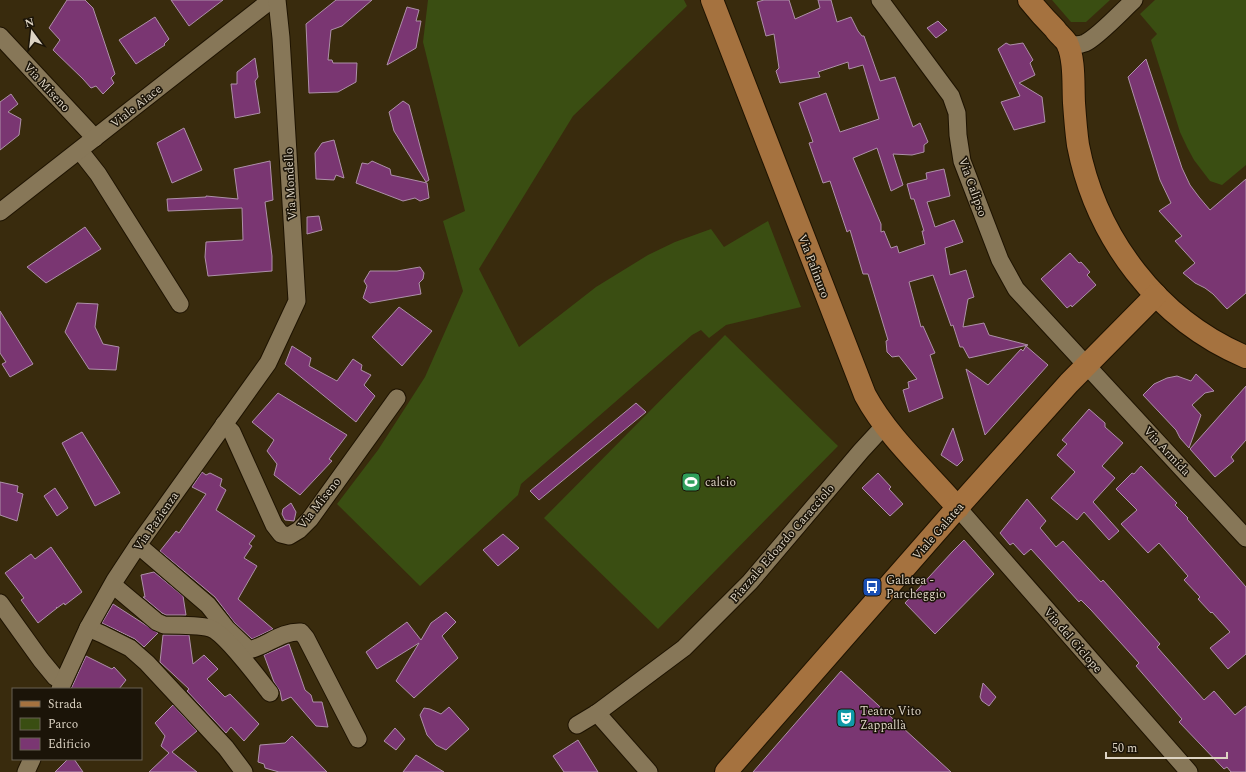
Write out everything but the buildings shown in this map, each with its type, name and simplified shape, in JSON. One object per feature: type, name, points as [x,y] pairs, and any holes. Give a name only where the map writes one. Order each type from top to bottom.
[{"type":"main road","name":"Via Palinuro","points":[[712,0],[865,395],[873,410],[884,425],[958,508]]},
{"type":"main road","points":[[1028,0],[1066,43],[1072,65],[1078,144],[1094,199],[1102,218],[1121,252],[1133,270],[1156,295],[1190,324],[1223,345],[1246,357]]},
{"type":"main road","name":"Viale Galatea","points":[[726,772],[1086,364],[1156,295]]},
{"type":"street","name":"Viale Aiace","points":[[0,212],[271,0]]},
{"type":"street","name":"Via Mondello","points":[[268,363],[296,301],[281,38],[277,0]]},
{"type":"street","name":"Via Calipso","points":[[880,0],[951,96],[957,113],[958,135],[962,161],[1000,260],[1008,275],[1026,299],[1086,364]]},
{"type":"street","points":[[1066,43],[1075,45],[1084,44],[1093,38],[1134,0]]},
{"type":"street","name":"Via Miseno","points":[[0,36],[95,138]]},
{"type":"street","points":[[80,150],[98,174],[180,304]]},
{"type":"street","name":"Via Pazienza","points":[[61,685],[88,628],[138,545],[268,363]]},
{"type":"street","name":"Via Armida","points":[[1086,364],[1246,538]]},
{"type":"street","name":"Via Miseno","points":[[224,424],[232,432],[274,525],[281,534],[289,536],[299,530],[310,519],[397,398]]},
{"type":"street","name":"Piazzale Edoardo Caracciolo","points":[[577,725],[597,713],[684,648],[750,582],[884,425]]},
{"type":"street","name":"Via del Ciclope","points":[[958,508],[1189,772]]},
{"type":"street","points":[[138,545],[208,605],[227,629],[249,650],[259,648],[278,637],[293,632],[301,632],[306,638],[358,739]]},
{"type":"street","points":[[113,585],[157,622],[210,628],[219,633],[241,657],[270,693]]},
{"type":"street","points":[[0,603],[61,685]]},
{"type":"street","points":[[88,628],[130,648],[147,663],[226,748],[244,772]]},
{"type":"street","points":[[597,713],[649,772]]},
{"type":"street","points":[[26,772],[32,760]]},
{"type":"green space","points":[[428,0],[684,0],[687,6],[573,116],[479,269],[519,347],[596,287],[648,255],[675,242],[711,229],[724,247],[768,221],[801,307],[726,325],[709,338],[701,330],[692,335],[521,484],[518,495],[420,586],[337,504],[378,450],[425,377],[463,291],[443,221],[465,211],[423,42]]},
{"type":"green space","points":[[1052,0],[1110,0],[1086,22],[1071,22]]},
{"type":"green space","points":[[1155,0],[1246,0],[1246,165],[1222,185],[1210,181],[1194,160],[1180,132],[1151,40],[1157,34],[1140,14]]},
{"type":"green space","name":"calcio","points":[[725,335],[838,446],[658,629],[544,518]]},
{"type":"place","name":"calcio","points":[[691,482]]},
{"type":"place","name":"Galatea - Parcheggio","points":[[872,587]]},
{"type":"place","name":"Teatro Vito Zappallà","points":[[846,718]]}]
